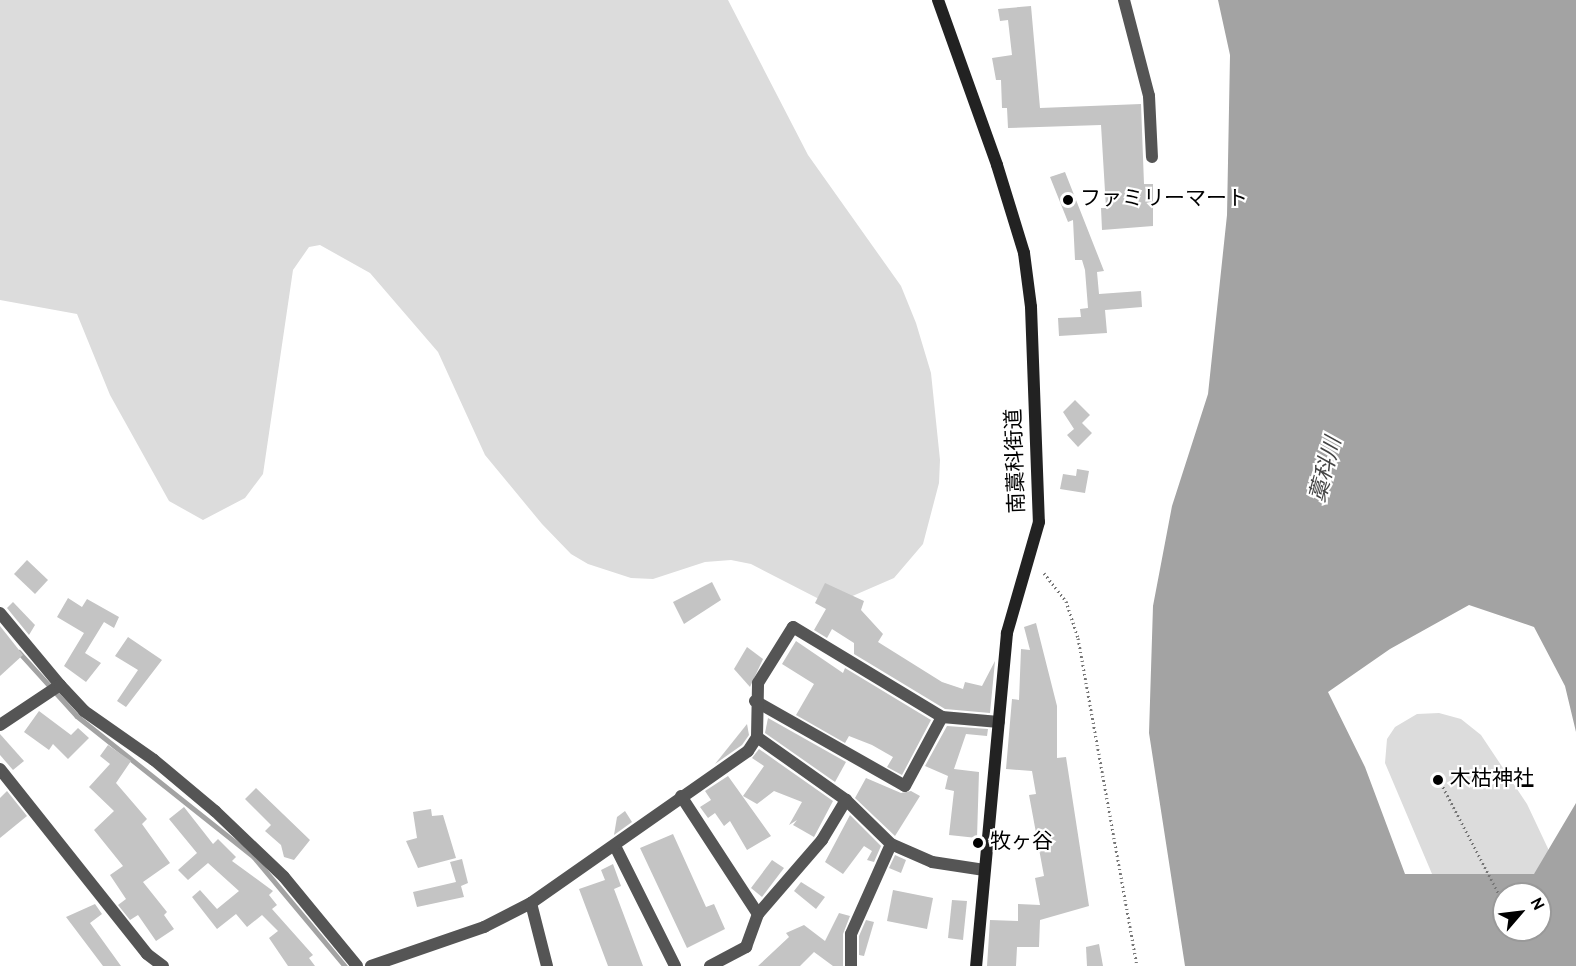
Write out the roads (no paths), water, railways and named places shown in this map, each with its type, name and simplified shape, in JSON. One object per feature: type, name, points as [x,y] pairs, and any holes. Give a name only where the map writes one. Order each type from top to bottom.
[{"type":"main road","name":"南藁科街道","points":[[938,0],[1000,176],[1024,254],[1031,307],[1039,522],[1007,633],[976,966]]},
{"type":"street","points":[[1125,0],[1149,96],[1152,157]]},
{"type":"street","points":[[0,613],[84,711],[154,760],[215,811],[284,877],[357,966]]},
{"type":"street","points":[[371,966],[483,927],[531,903],[748,751],[757,737],[754,701],[758,683],[793,627],[942,717],[999,722]]},
{"type":"street","points":[[0,725],[60,685]]},
{"type":"street","points":[[754,701],[904,786],[942,717]]},
{"type":"street","points":[[757,737],[846,800],[891,844],[932,862],[984,870]]},
{"type":"street","points":[[0,769],[147,954],[163,966]]},
{"type":"street","points":[[681,796],[758,914]]},
{"type":"street","points":[[710,966],[746,947],[758,914],[822,840],[846,800]]},
{"type":"street","points":[[850,966],[851,934],[891,844]]},
{"type":"street","points":[[615,846],[675,966]]},
{"type":"street","points":[[531,903],[547,966]]},
{"type":"water","name":"藁科川","points":[[1218,0],[1576,0],[1576,732],[1565,686],[1534,627],[1469,605],[1390,649],[1328,692],[1365,767],[1405,874],[1534,874],[1576,803],[1576,966],[1185,966],[1149,733],[1153,606],[1172,506],[1208,394],[1227,215],[1230,55]]},
{"type":"waterway","points":[[19,652],[77,716],[254,857],[345,966]]},
{"type":"place","name":"ファミリーマート","points":[[1068,200]]},
{"type":"place","name":"木枯神社","points":[[1438,780]]},
{"type":"place","name":"牧ヶ谷","points":[[978,843]]}]
